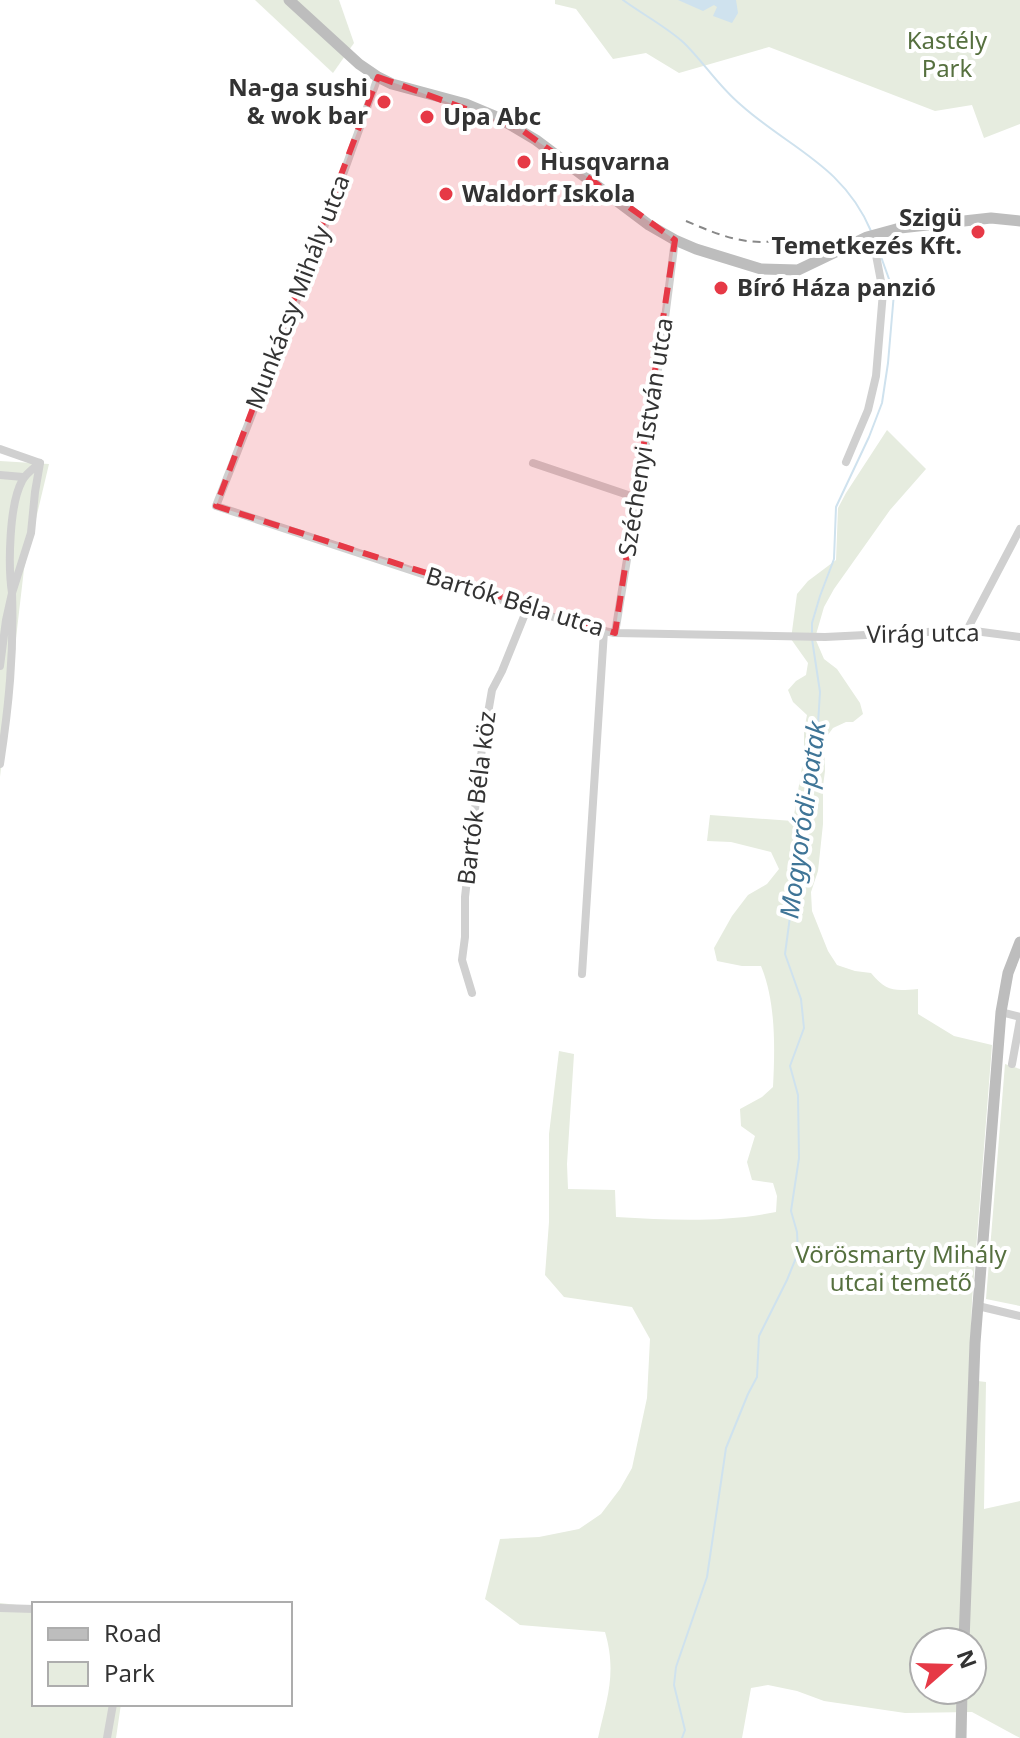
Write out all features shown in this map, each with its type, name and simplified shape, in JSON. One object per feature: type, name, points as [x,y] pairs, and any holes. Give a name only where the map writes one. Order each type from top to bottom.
[{"type":"main road","points":[[289,0],[359,64],[378,77],[392,84],[466,104],[519,128],[649,225],[696,249],[761,269],[798,270],[873,235],[912,226],[969,219],[1020,221]]},
{"type":"main road","points":[[965,1626],[978,1306],[1001,1012],[1008,973],[1020,942]]},
{"type":"main road","points":[[961,1738],[962,1706]]},
{"type":"street","name":"Munkácsy Mihály utca","points":[[216,506],[308,272],[378,77]]},
{"type":"street","name":"Széchenyi István utca","points":[[615,633],[660,357],[675,240]]},
{"type":"street","points":[[846,462],[868,410],[876,376],[883,292],[876,255],[851,244]]},
{"type":"street","points":[[0,449],[40,463]]},
{"type":"street","points":[[0,764],[12,667],[11,530],[23,477],[40,463]]},
{"type":"street","points":[[0,666],[12,593],[31,533],[40,463]]},
{"type":"street","points":[[533,463],[637,498]]},
{"type":"street","points":[[0,475],[23,477]]},
{"type":"street","name":"Bartók Béla utca","points":[[216,506],[587,628],[615,633],[825,637]]},
{"type":"street","points":[[967,630],[1020,529]]},
{"type":"street","name":"Bartók Béla köz","points":[[472,993],[462,960],[466,881],[482,748],[492,690],[527,609]]},
{"type":"street","name":"Virág utca","points":[[825,637],[967,630],[1020,637]]},
{"type":"street","points":[[582,974],[604,631]]},
{"type":"street","points":[[1001,1012],[1020,1019],[1018,1054],[1012,1064]]},
{"type":"street","points":[[998,1051],[1018,1054]]},
{"type":"street","points":[[978,1306],[1020,1316]]},
{"type":"street","points":[[0,1608],[32,1609]]},
{"type":"street","points":[[107,1738],[113,1706]]},
{"type":"highlighted area","points":[[378,77],[519,128],[675,240],[615,633],[216,506]]},
{"type":"green space","points":[[255,0],[339,0],[354,43],[333,73]]},
{"type":"green space","name":"Kastély Park","points":[[555,0],[1020,0],[1020,124],[984,138],[972,105],[935,111],[769,47],[679,73],[646,53],[613,59],[576,9],[555,4]]},
{"type":"green space","points":[[887,430],[926,469],[890,510],[834,589],[824,607],[815,638],[824,659],[837,669],[860,703],[863,714],[853,722],[833,728],[824,740],[823,824],[818,871],[811,892],[812,911],[837,965],[871,973],[892,989],[918,989],[918,1014],[954,1036],[992,1045],[972,1301],[969,1380],[986,1382],[984,1509],[1020,1501],[1020,1738],[972,1712],[905,1713],[824,1701],[768,1685],[751,1688],[742,1738],[598,1738],[610,1673],[605,1632],[520,1625],[485,1599],[500,1539],[539,1537],[579,1529],[601,1514],[632,1468],[647,1398],[650,1339],[632,1307],[564,1297],[545,1275],[549,1222],[549,1134],[559,1051],[574,1054],[568,1189],[615,1190],[616,1217],[716,1219],[776,1212],[777,1196],[773,1183],[752,1180],[747,1162],[755,1136],[741,1126],[740,1109],[773,1087],[772,1010],[766,980],[761,966],[717,961],[714,948],[748,895],[767,884],[779,869],[771,852],[731,842],[707,841],[710,815],[793,821],[807,715],[793,702],[788,690],[806,675],[808,663],[791,639],[797,594],[808,581],[836,560],[838,508]]},
{"type":"green space","points":[[0,461],[49,464],[24,569],[0,777]]},
{"type":"green space","name":"Vörösmarty Mihály utcai temető","points":[[1005,1064],[1020,1069],[1020,1306],[986,1299]]},
{"type":"green space","points":[[0,1603],[32,1607],[32,1706],[121,1706],[116,1738],[0,1738]]},
{"type":"water","points":[[678,0],[736,0],[738,13],[732,23],[713,16],[717,7],[714,5],[703,11]]},
{"type":"waterway","name":"Mogyoródi-patak","points":[[623,0],[683,42],[733,98],[830,173],[859,208],[871,231]]},
{"type":"waterway","name":"Mogyoródi-patak","points":[[812,632],[820,596],[834,559],[836,507],[882,403],[894,293],[875,240]]},
{"type":"waterway","name":"Mogyoródi-patak","points":[[682,1738],[685,1730],[674,1685],[676,1667],[707,1577],[726,1448],[757,1377],[759,1336],[798,1253],[797,1232],[791,1211],[799,1158],[798,1095],[790,1066],[804,1028],[801,999],[785,954],[818,724],[820,692],[812,639]]},
{"type":"railway","points":[[686,221],[747,241],[786,239]]},
{"type":"place","name":"Na-ga sushi & wok bar","points":[[384,102]]},
{"type":"place","name":"Upa Abc","points":[[427,117]]},
{"type":"place","name":"Husqvarna","points":[[524,162]]},
{"type":"place","name":"Waldorf Iskola","points":[[446,194]]},
{"type":"place","name":"Szigü Temetkezés Kft.","points":[[978,232]]},
{"type":"place","name":"Bíró Háza panzió","points":[[721,288]]}]
